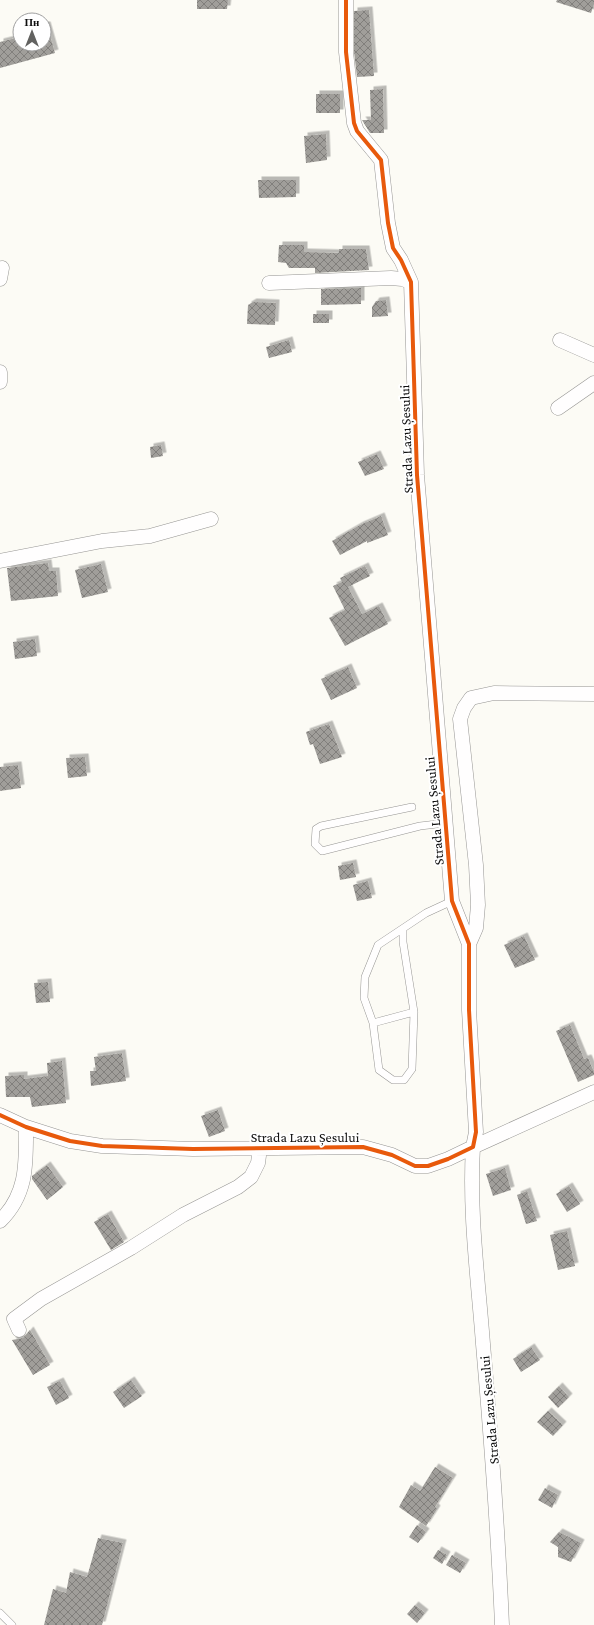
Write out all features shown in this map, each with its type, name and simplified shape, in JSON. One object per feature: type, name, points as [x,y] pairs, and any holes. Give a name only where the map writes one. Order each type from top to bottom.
[{"type":"street","name":"Strada Lazu Șesului","points":[[346,0],[346,52],[354,123],[357,131],[381,160],[388,223],[393,248],[401,260],[411,282],[417,475],[452,901],[469,944],[470,1026],[476,1132],[473,1147],[471,1175],[497,1511],[502,1625]]},
{"type":"street","points":[[269,283],[391,278],[411,282]]},
{"type":"street","points":[[560,340],[594,355]]},
{"type":"street","points":[[0,372],[0,382]]},
{"type":"street","points":[[558,408],[594,383]]},
{"type":"street","points":[[0,561],[102,541],[150,536],[211,519]]},
{"type":"street","name":"Strada Lazu Șesului","points":[[469,944],[476,928],[478,905],[476,865],[460,719],[464,708],[471,698],[494,693],[594,694]]},
{"type":"street","name":"Strada Lazu Șesului","points":[[0,1115],[26,1127],[70,1141],[102,1146],[260,1148],[363,1147],[392,1155],[415,1166],[435,1164],[594,1092]]},
{"type":"street","points":[[0,1221],[19,1193],[26,1170],[26,1127]]},
{"type":"street","points":[[19,1330],[14,1319],[41,1299],[131,1248],[183,1215],[238,1187],[251,1177],[258,1163],[260,1148]]},
{"type":"lane","points":[[412,806],[321,826],[316,829],[315,844],[322,851],[420,826],[446,823]]},
{"type":"lane","points":[[403,929],[403,942],[414,1012],[412,1069],[404,1080],[393,1080],[379,1070],[373,1023],[364,998],[365,977],[378,945],[426,913],[452,901]]},
{"type":"lane","points":[[373,1023],[414,1012]]},
{"type":"lane","points":[[0,1613],[12,1625]]},
{"type":"building","points":[[197,0],[228,0],[227,9],[197,9]]},
{"type":"building","points":[[557,0],[594,0],[594,4],[591,13],[556,2]]},
{"type":"building","points":[[369,10],[374,76],[357,77],[354,52],[354,11]]},
{"type":"building","points":[[12,39],[12,52],[52,52],[52,42],[55,53],[0,68],[0,42]]},
{"type":"building","points":[[383,89],[384,133],[370,133],[362,120],[371,120],[370,90]]},
{"type":"building","points":[[316,94],[340,94],[340,113],[316,113]]},
{"type":"building","points":[[326,134],[327,160],[306,163],[304,136]]},
{"type":"building","points":[[258,180],[296,180],[296,197],[259,198]]},
{"type":"building","points":[[279,245],[304,245],[304,252],[339,253],[339,249],[366,249],[369,270],[315,273],[315,268],[289,268],[286,263],[278,262]]},
{"type":"building","points":[[361,288],[361,304],[321,305],[321,289]]},
{"type":"building","points":[[386,300],[388,316],[372,317],[372,307],[376,301]]},
{"type":"building","points":[[253,302],[276,303],[275,325],[247,324],[248,305]]},
{"type":"building","points":[[313,314],[329,314],[329,323],[313,323]]},
{"type":"building","points":[[289,340],[292,352],[269,358],[266,347]]},
{"type":"building","points":[[161,445],[163,456],[151,458],[150,447]]},
{"type":"building","points":[[377,454],[384,469],[365,476],[358,462]]},
{"type":"building","points":[[381,516],[388,535],[367,543],[367,541],[340,555],[332,541],[360,525]]},
{"type":"building","points":[[48,563],[49,571],[56,571],[58,596],[11,601],[7,568]]},
{"type":"building","points":[[101,564],[108,592],[82,598],[75,570]]},
{"type":"building","points":[[365,566],[370,576],[348,587],[362,614],[379,606],[388,624],[345,646],[329,618],[345,610],[333,586],[342,582],[340,578]]},
{"type":"building","points":[[35,639],[37,656],[15,659],[13,642]]},
{"type":"building","points":[[348,667],[357,688],[331,700],[321,679]]},
{"type":"building","points":[[329,724],[342,757],[320,764],[313,744],[310,745],[306,732]]},
{"type":"building","points":[[85,757],[87,776],[68,778],[66,758]]},
{"type":"building","points":[[18,765],[21,788],[0,791],[0,767]]},
{"type":"building","points":[[353,863],[356,877],[340,880],[338,866]]},
{"type":"building","points":[[368,881],[372,898],[357,901],[353,885]]},
{"type":"building","points":[[524,936],[535,960],[515,968],[504,945]]},
{"type":"building","points":[[48,982],[50,1002],[36,1003],[34,983]]},
{"type":"building","points":[[570,1025],[584,1059],[588,1058],[594,1072],[594,1075],[578,1082],[556,1031]]},
{"type":"building","points":[[122,1053],[126,1081],[91,1086],[90,1071],[96,1071],[94,1057]]},
{"type":"building","points":[[62,1061],[66,1103],[32,1107],[30,1097],[6,1097],[5,1076],[24,1075],[24,1079],[48,1076],[47,1063]]},
{"type":"building","points":[[218,1110],[225,1131],[209,1137],[201,1116]]},
{"type":"building","points":[[47,1165],[63,1187],[47,1200],[32,1179],[32,1176]]},
{"type":"building","points":[[505,1168],[511,1190],[493,1196],[486,1174]]},
{"type":"building","points":[[569,1186],[580,1204],[567,1212],[556,1194]]},
{"type":"building","points":[[527,1191],[537,1221],[526,1224],[517,1195]]},
{"type":"building","points":[[108,1214],[124,1242],[111,1250],[94,1222]]},
{"type":"building","points":[[567,1231],[575,1266],[558,1270],[550,1235]]},
{"type":"building","points":[[30,1330],[50,1365],[33,1375],[12,1340],[23,1338]]},
{"type":"building","points":[[531,1347],[540,1360],[521,1372],[513,1359]]},
{"type":"building","points":[[131,1380],[142,1396],[124,1408],[113,1392]]},
{"type":"building","points":[[60,1381],[69,1398],[56,1405],[47,1387]]},
{"type":"building","points":[[559,1386],[569,1397],[558,1408],[548,1397]]},
{"type":"building","points":[[548,1411],[563,1425],[553,1436],[537,1422]]},
{"type":"building","points":[[435,1467],[453,1478],[435,1507],[437,1509],[426,1526],[399,1507],[411,1485],[420,1491]]},
{"type":"building","points":[[545,1488],[558,1495],[552,1508],[538,1500]]},
{"type":"building","points":[[417,1525],[426,1532],[418,1543],[409,1537]]},
{"type":"building","points":[[559,1532],[581,1543],[571,1562],[558,1557],[558,1547],[550,1542]]},
{"type":"building","points":[[98,1538],[123,1543],[102,1625],[44,1625],[53,1589],[66,1593],[70,1572],[87,1577]]},
{"type":"building","points":[[438,1550],[447,1555],[442,1564],[433,1558]]},
{"type":"building","points":[[452,1555],[466,1563],[460,1573],[446,1565]]},
{"type":"building","points":[[415,1605],[425,1613],[417,1623],[407,1614]]},
{"type":"cycle path","points":[[0,1115],[26,1127],[70,1141],[102,1146],[193,1149],[363,1147],[392,1155],[415,1166],[428,1166],[448,1159],[473,1147],[476,1132],[469,1010],[469,944],[452,901],[417,475],[411,282],[401,260],[393,248],[388,223],[381,160],[357,131],[354,123],[346,52],[346,0]]}]
